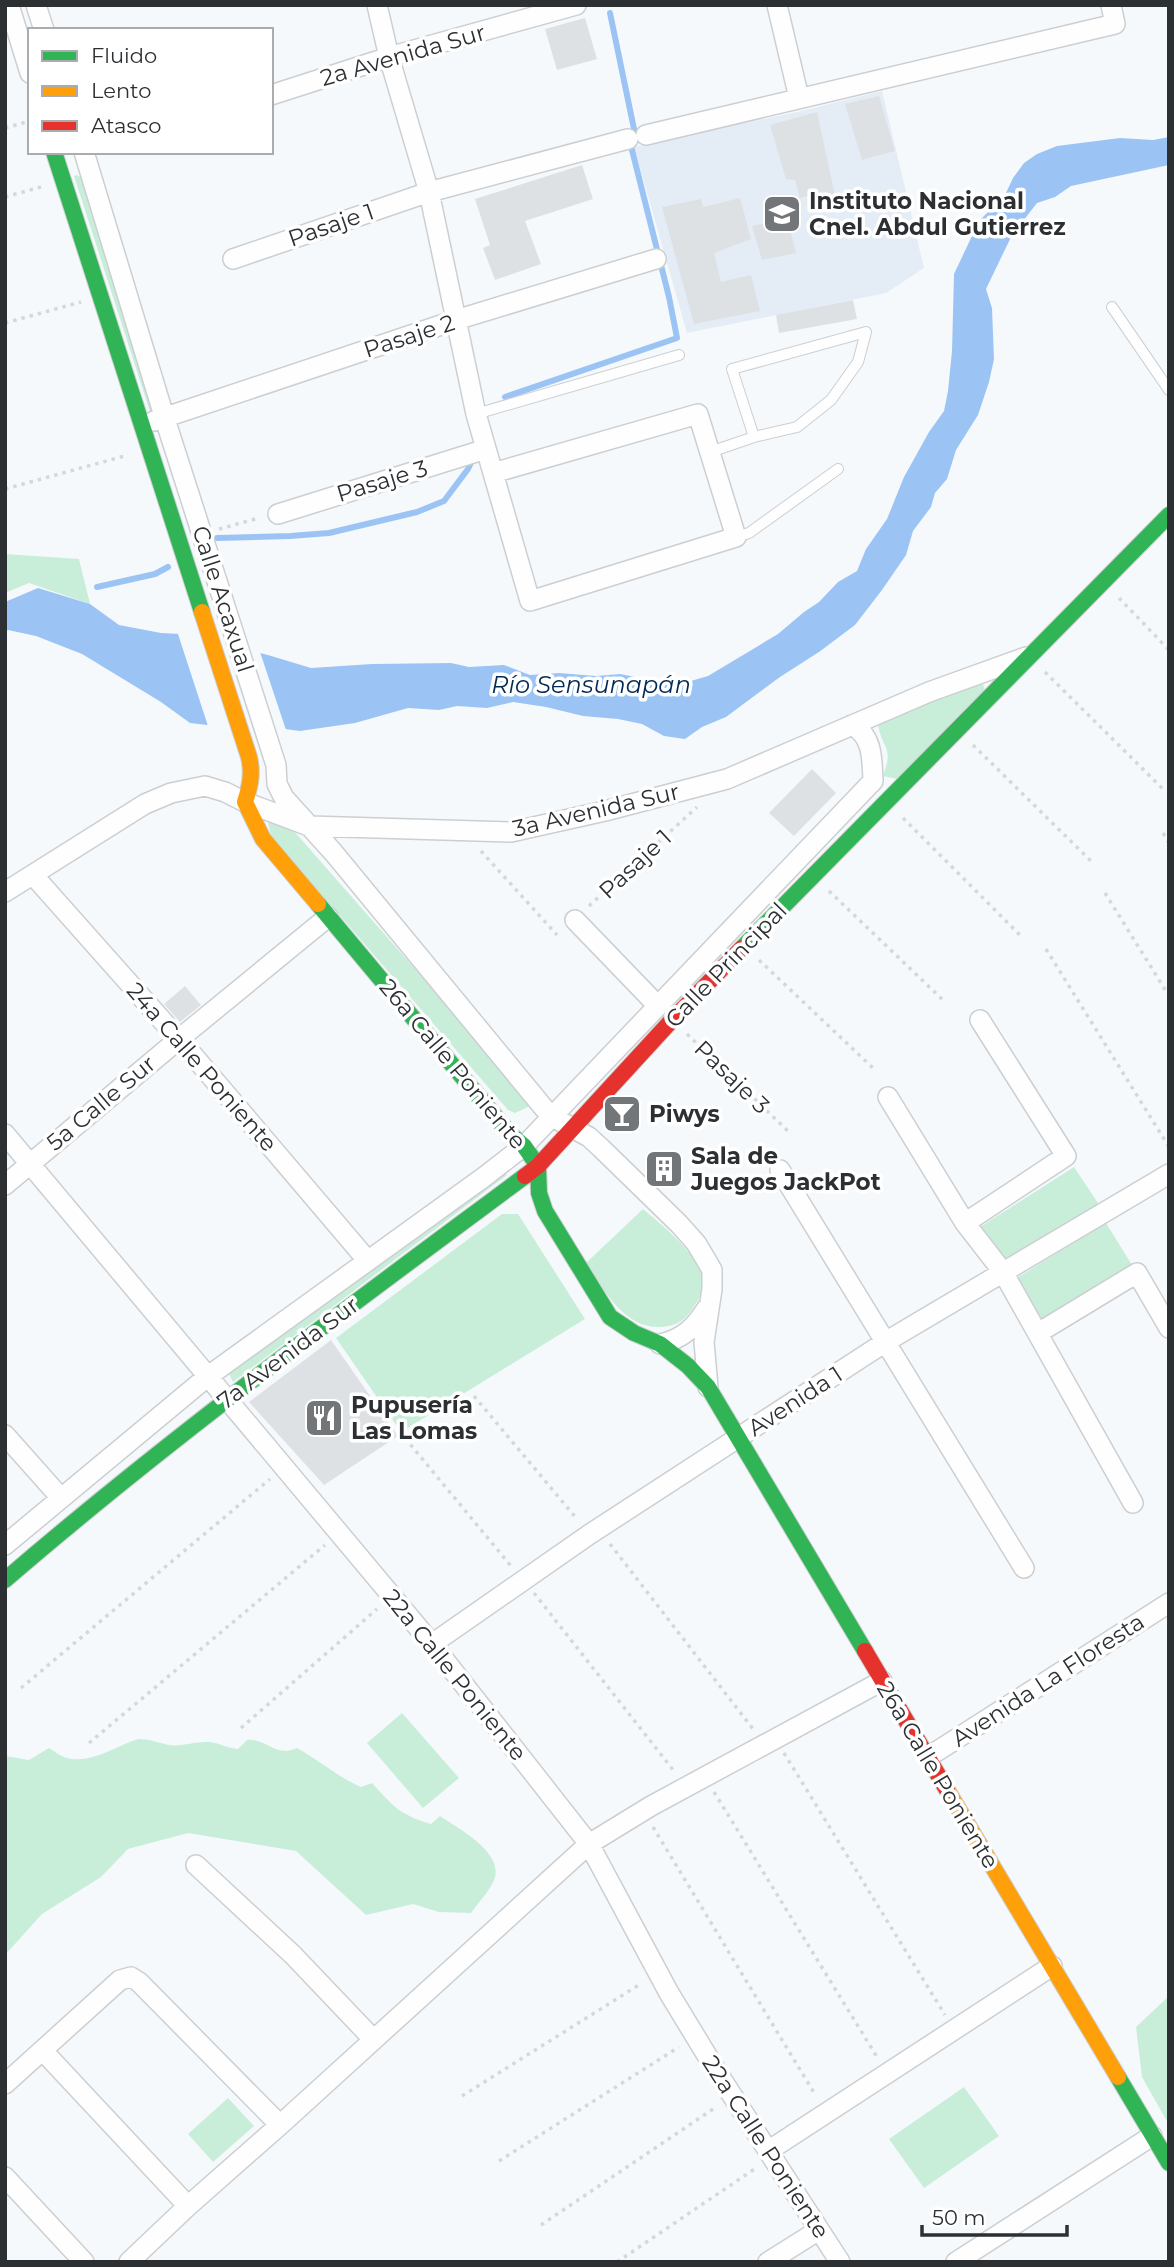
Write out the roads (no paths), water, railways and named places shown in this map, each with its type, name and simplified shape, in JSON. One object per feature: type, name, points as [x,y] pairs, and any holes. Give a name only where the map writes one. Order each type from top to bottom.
[{"type":"street","points":[[9,5],[28,67]]},
{"type":"street","points":[[36,5],[43,28]]},
{"type":"street","points":[[377,5],[389,57],[429,192],[476,414],[493,474],[530,601],[736,537],[698,414],[493,474]]},
{"type":"street","name":"2a Avenida Sur","points":[[273,93],[389,57],[576,5]]},
{"type":"street","points":[[777,5],[799,98]]},
{"type":"street","name":"Pasaje 1","points":[[233,259],[429,192],[1113,15]]},
{"type":"street","points":[[59,168],[62,163],[80,154]]},
{"type":"street","name":"Calle Acaxual","points":[[83,154],[284,797],[309,825]]},
{"type":"street","name":"Calle Acaxual","points":[[59,168],[249,757],[251,784],[245,802]]},
{"type":"street","name":"Pasaje 2","points":[[164,416],[456,320],[656,259]]},
{"type":"street","points":[[143,426],[164,416]]},
{"type":"street","name":"Pasaje 3","points":[[278,513],[486,449]]},
{"type":"street","name":"Calle Principal","points":[[572,1128],[813,875],[1169,515]]},
{"type":"street","name":"3a Avenida Sur","points":[[5,892],[156,799],[189,789],[205,786],[225,792],[309,825],[511,832],[727,779],[929,692],[1029,656]]},
{"type":"street","points":[[852,725],[861,730],[867,738],[873,781],[895,795]]},
{"type":"street","name":"Calle Principal","points":[[551,1116],[873,781]]},
{"type":"street","name":"26a Calle Poniente","points":[[245,802],[263,839],[510,1133],[524,1146],[538,1166],[539,1194],[545,1211],[610,1317],[634,1334],[660,1344],[688,1366],[708,1387],[1169,2163]]},
{"type":"street","points":[[309,825],[551,1116],[572,1128]]},
{"type":"street","name":"24a Calle Poniente","points":[[33,875],[179,1039],[368,1261]]},
{"type":"street","name":"5a Calle Sur","points":[[5,1185],[328,917]]},
{"type":"street","points":[[575,920],[658,1006]]},
{"type":"street","points":[[965,1223],[1066,1156],[980,1020]]},
{"type":"street","points":[[888,1097],[965,1223],[1003,1272],[1133,1503]]},
{"type":"street","name":"7a Avenida Sur","points":[[5,1545],[207,1377],[524,1146],[551,1116]]},
{"type":"street","name":"26a Calle Poniente","points":[[572,1128],[589,1137],[679,1224],[696,1243],[712,1270],[704,1342],[708,1387]]},
{"type":"street","name":"7a Avenida Sur","points":[[5,1580],[77,1518],[226,1399],[538,1166],[572,1128]]},
{"type":"street","name":"22a Calle Poniente","points":[[5,1134],[340,1532],[589,1844],[659,1972],[732,2096],[840,2262]]},
{"type":"street","points":[[780,1170],[1024,1568]]},
{"type":"street","name":"Avenida 1","points":[[432,1644],[594,1531],[887,1341],[1169,1174]]},
{"type":"street","points":[[1038,1333],[1137,1273],[1169,1328]]},
{"type":"street","points":[[660,1344],[675,1340],[690,1331],[710,1303]]},
{"type":"street","points":[[5,1435],[61,1498]]},
{"type":"street","name":"Avenida La Floresta","points":[[928,1757],[1169,1603]]},
{"type":"street","points":[[129,2262],[589,1844],[643,1811],[882,1681]]},
{"type":"street","points":[[196,1865],[293,1955],[373,2039]]},
{"type":"street","points":[[770,2154],[887,2073],[1052,1966]]},
{"type":"street","points":[[5,2084],[120,1980],[131,1977],[280,2125]]},
{"type":"street","points":[[43,2051],[188,2206]]},
{"type":"street","points":[[956,2262],[1152,2136]]},
{"type":"street","points":[[5,2177],[84,2262]]},
{"type":"street","points":[[768,2262],[820,2230]]},
{"type":"lane","points":[[1112,307],[1169,390]]},
{"type":"lane","points":[[710,452],[797,426],[831,400],[858,362],[866,331],[732,369],[754,437]]},
{"type":"lane","points":[[476,414],[680,355]]},
{"type":"lane","points":[[736,537],[749,533],[838,468]]},
{"type":"water","name":"Río Sensunapán","points":[[1169,137],[1169,165],[1071,186],[1055,197],[1037,203],[1012,235],[986,289],[992,308],[994,359],[978,415],[956,450],[947,479],[935,493],[931,507],[913,531],[906,555],[855,625],[726,717],[702,727],[685,739],[664,736],[642,724],[513,702],[487,708],[408,708],[355,723],[300,731],[214,720],[207,725],[190,723],[82,654],[36,636],[5,631],[5,602],[38,588],[90,604],[119,625],[181,634],[311,668],[372,664],[451,663],[469,667],[504,665],[530,675],[620,674],[677,685],[708,676],[778,634],[819,602],[838,582],[857,571],[866,549],[887,519],[904,477],[944,411],[952,351],[954,274],[979,221],[1005,195],[1024,163],[1057,146],[1120,138],[1153,140]]},
{"type":"waterway","points":[[610,13],[634,129]]},
{"type":"waterway","points":[[505,397],[677,338],[631,146]]},
{"type":"waterway","points":[[217,538],[329,533],[417,512],[444,501],[473,458]]},
{"type":"waterway","points":[[97,587],[155,574],[168,567]]},
{"type":"place","name":"Instituto Nacional Cnel. Abdul Gutierrez","points":[[782,214]]},
{"type":"place","name":"Piwys","points":[[622,1114]]},
{"type":"place","name":"Sala de Juegos JackPot","points":[[664,1169]]},
{"type":"place","name":"Pupusería Las Lomas","points":[[324,1418]]}]
